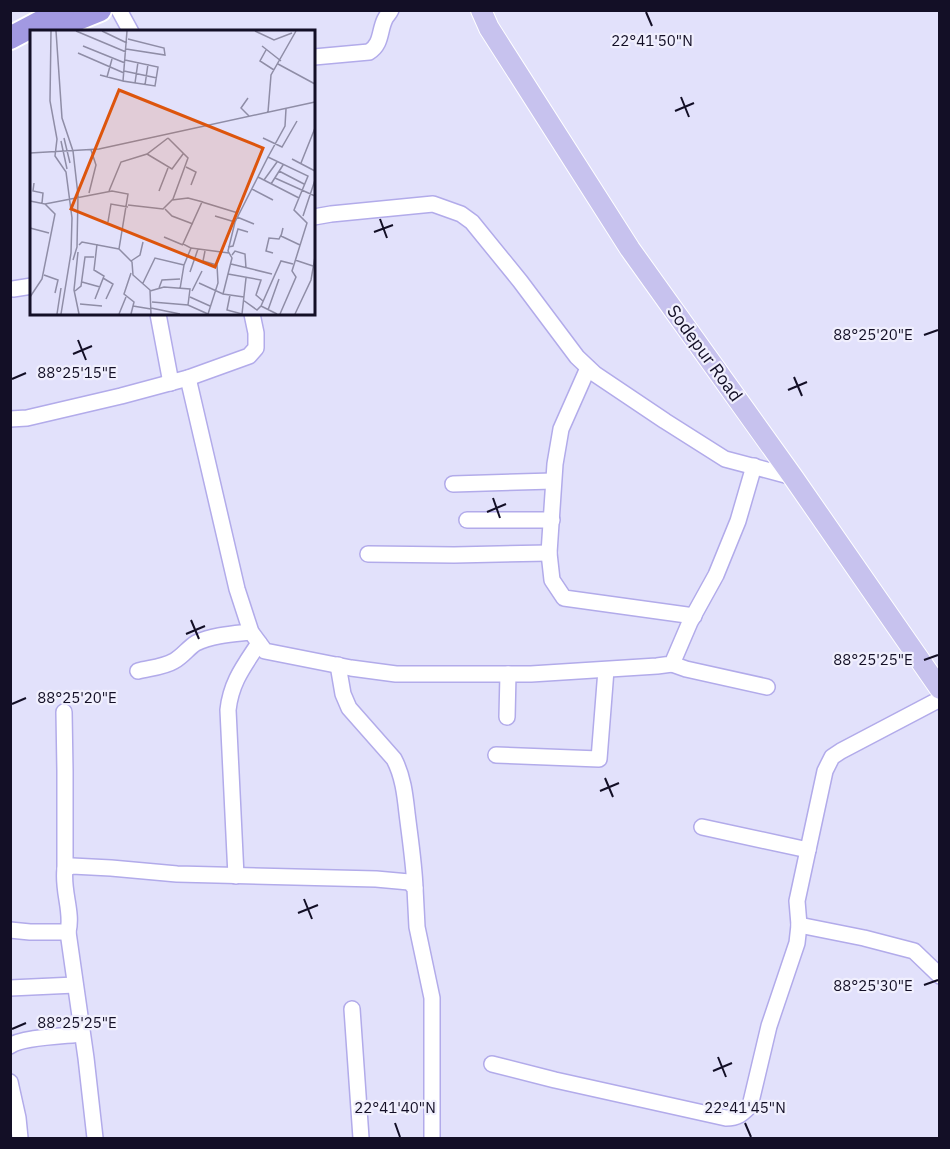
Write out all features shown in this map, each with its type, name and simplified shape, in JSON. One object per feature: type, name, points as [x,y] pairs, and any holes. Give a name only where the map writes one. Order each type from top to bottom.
[{"type":"highway","points":[[10,38],[63,10]]},
{"type":"highway","points":[[53,30],[100,10]]},
{"type":"highway","points":[[10,50],[30,39]]},
{"type":"main road","name":"Sodepur Road","points":[[481,10],[489,28],[630,249],[793,477],[939,688]]},
{"type":"street","points":[[119,10],[130,30]]},
{"type":"street","points":[[315,57],[369,52],[375,48],[385,19],[391,10]]},
{"type":"street","points":[[315,217],[433,204],[461,214],[472,222],[588,368],[725,459],[793,477]]},
{"type":"street","points":[[12,289],[30,286]]},
{"type":"street","points":[[158,315],[171,383]]},
{"type":"street","points":[[10,419],[27,418],[122,396],[188,378],[249,356],[256,348],[252,315]]},
{"type":"street","points":[[588,368],[561,429],[554,481],[549,553],[552,580],[564,598],[694,616]]},
{"type":"street","points":[[188,378],[237,589],[255,638],[265,651],[351,668],[396,674],[531,674],[672,664],[767,687]]},
{"type":"street","points":[[672,664],[716,575],[738,521],[753,466]]},
{"type":"street","points":[[453,484],[554,481]]},
{"type":"street","points":[[468,520],[552,520]]},
{"type":"street","points":[[368,554],[549,553]]},
{"type":"street","points":[[138,671],[176,660],[198,642],[217,636],[255,638]]},
{"type":"street","points":[[236,876],[229,696],[255,638]]},
{"type":"street","points":[[338,665],[343,694],[349,708],[394,759],[404,786],[414,863],[417,927],[432,998],[432,1138]]},
{"type":"street","points":[[496,755],[599,759],[606,670]]},
{"type":"street","points":[[507,717],[508,674]]},
{"type":"street","points":[[492,1064],[726,1118],[741,1115],[750,1106],[769,1026],[797,943],[799,925],[797,901],[825,771],[832,757],[939,699]]},
{"type":"street","points":[[64,712],[64,882],[69,909],[68,932],[95,1138]]},
{"type":"street","points":[[702,827],[808,850]]},
{"type":"street","points":[[65,869],[72,866],[177,874],[386,879],[409,882],[415,888]]},
{"type":"street","points":[[799,925],[914,951],[939,976]]},
{"type":"street","points":[[10,930],[68,932]]},
{"type":"street","points":[[10,988],[75,985]]},
{"type":"street","points":[[352,1009],[361,1138]]},
{"type":"street","points":[[10,1046],[24,1040],[82,1034]]},
{"type":"street","points":[[10,1082],[20,1138]]}]
